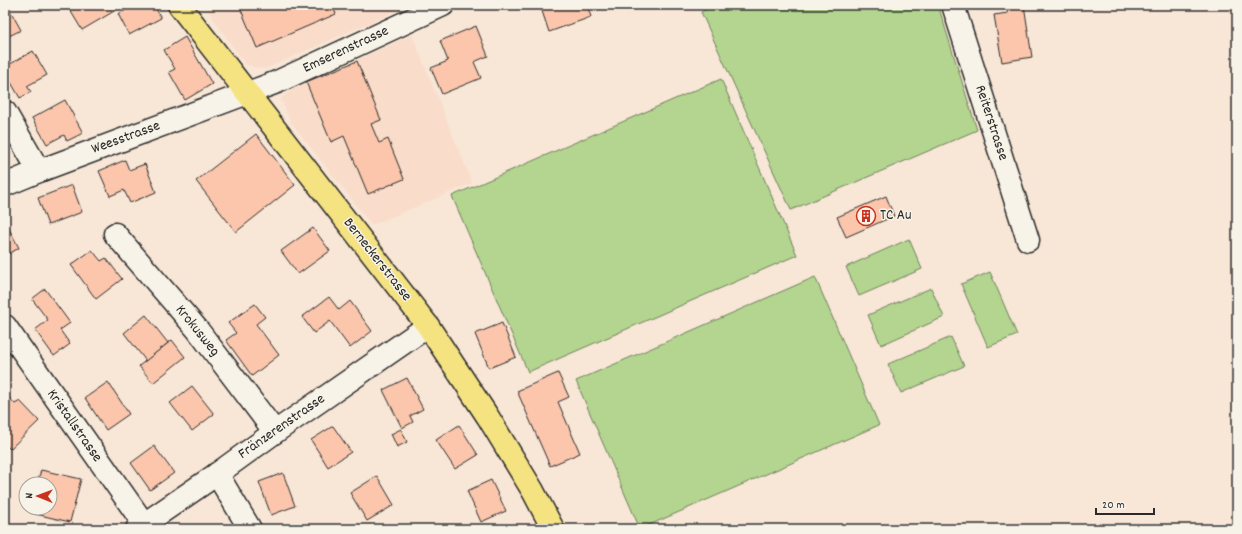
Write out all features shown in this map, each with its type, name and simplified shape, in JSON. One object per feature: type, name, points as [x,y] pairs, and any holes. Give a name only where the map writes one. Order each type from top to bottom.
[{"type":"main road","name":"Berneckerstrasse","points":[[179,5],[428,326],[488,417],[533,491],[553,529]]},
{"type":"street","name":"Emserenstrasse","points":[[248,93],[277,82],[443,5]]},
{"type":"street","name":"Reiterstrasse","points":[[954,5],[1028,240]]},
{"type":"street","name":"Weesstrasse","points":[[5,185],[248,93]]},
{"type":"street","points":[[5,112],[39,171]]},
{"type":"street","name":"Krokusweg","points":[[115,234],[197,329],[275,432]]},
{"type":"street","name":"Kristallstrasse","points":[[5,326],[141,527]]},
{"type":"street","name":"Fränzerenstrasse","points":[[141,527],[428,326]]},
{"type":"street","points":[[217,474],[250,529]]},
{"type":"shaded area","points":[[204,5],[404,5],[405,7],[264,69],[246,65]]},
{"type":"shaded area","points":[[412,35],[472,183],[372,225],[291,122],[281,99],[294,88]]},
{"type":"green space","points":[[715,5],[938,5],[977,130],[791,210],[701,12]]},
{"type":"green space","points":[[721,79],[797,255],[528,372],[452,196]]},
{"type":"green space","points":[[909,239],[922,269],[859,296],[846,267]]},
{"type":"green space","points":[[990,272],[1017,335],[988,347],[961,284]]},
{"type":"green space","points":[[815,277],[879,425],[640,529],[576,381]]},
{"type":"green space","points":[[931,288],[944,317],[881,345],[868,315]]},
{"type":"green space","points":[[951,337],[964,366],[901,393],[888,364]]},
{"type":"building","points":[[5,5],[7,5],[21,30],[5,38]]},
{"type":"building","points":[[67,5],[112,5],[116,10],[82,30]]},
{"type":"building","points":[[123,5],[154,5],[161,18],[129,35],[118,14],[126,10]]},
{"type":"building","points":[[239,5],[332,5],[336,14],[257,48]]},
{"type":"building","points":[[540,5],[587,5],[591,17],[549,32]]},
{"type":"building","points":[[1006,5],[1024,5],[1032,57],[1002,62],[994,15],[1008,13]]},
{"type":"building","points":[[476,26],[488,56],[474,62],[481,78],[442,94],[431,68],[448,61],[440,41]]},
{"type":"building","points":[[185,37],[212,84],[185,100],[169,72],[175,69],[164,50]]},
{"type":"building","points":[[33,51],[47,75],[27,86],[31,92],[20,98],[5,72],[5,67]]},
{"type":"building","points":[[357,61],[381,120],[371,124],[379,143],[388,139],[404,179],[368,194],[344,136],[331,142],[306,82]]},
{"type":"building","points":[[65,100],[83,133],[67,141],[64,135],[47,144],[32,118]]},
{"type":"building","points":[[256,134],[295,185],[236,232],[196,181]]},
{"type":"building","points":[[125,160],[129,170],[145,164],[156,192],[130,203],[124,190],[110,196],[99,171]]},
{"type":"building","points":[[72,185],[82,212],[48,225],[38,198]]},
{"type":"building","name":"TC Au","points":[[886,196],[894,216],[846,237],[837,217]]},
{"type":"building","points":[[5,221],[19,248],[5,256]]},
{"type":"building","points":[[313,228],[330,251],[298,274],[281,251]]},
{"type":"building","points":[[92,250],[101,261],[106,258],[122,279],[96,299],[71,265]]},
{"type":"building","points":[[45,289],[70,323],[60,330],[70,344],[54,356],[35,330],[48,320],[32,299]]},
{"type":"building","points":[[329,297],[339,310],[350,301],[372,331],[350,348],[330,321],[314,333],[302,317]]},
{"type":"building","points":[[255,304],[265,317],[256,324],[279,355],[252,376],[226,340],[236,333],[228,323]]},
{"type":"building","points":[[146,315],[168,343],[146,361],[124,333]]},
{"type":"building","points":[[502,323],[516,357],[489,368],[475,334]]},
{"type":"building","points":[[172,340],[185,357],[153,383],[139,366]]},
{"type":"building","points":[[558,373],[569,397],[558,402],[580,453],[550,466],[517,391]]},
{"type":"building","points":[[407,378],[423,409],[410,416],[413,422],[402,428],[383,390]]},
{"type":"building","points":[[108,382],[129,414],[106,430],[85,398]]},
{"type":"building","points":[[192,386],[214,414],[192,431],[170,403]]},
{"type":"building","points":[[5,393],[15,404],[20,401],[39,421],[10,449],[5,444]]},
{"type":"building","points":[[459,425],[478,455],[455,469],[436,440]]},
{"type":"building","points":[[333,426],[351,452],[328,467],[311,440]]},
{"type":"building","points":[[401,429],[407,442],[397,447],[391,434]]},
{"type":"building","points":[[154,446],[174,473],[150,490],[131,463]]},
{"type":"building","points":[[41,470],[81,479],[70,522],[44,516],[58,516],[58,476],[39,476]]},
{"type":"building","points":[[283,473],[295,506],[271,515],[259,482]]},
{"type":"building","points":[[377,476],[394,505],[367,521],[350,493]]},
{"type":"building","points":[[491,480],[506,511],[481,522],[467,491]]},
{"type":"place","name":"TC Au","points":[[866,216]]}]
